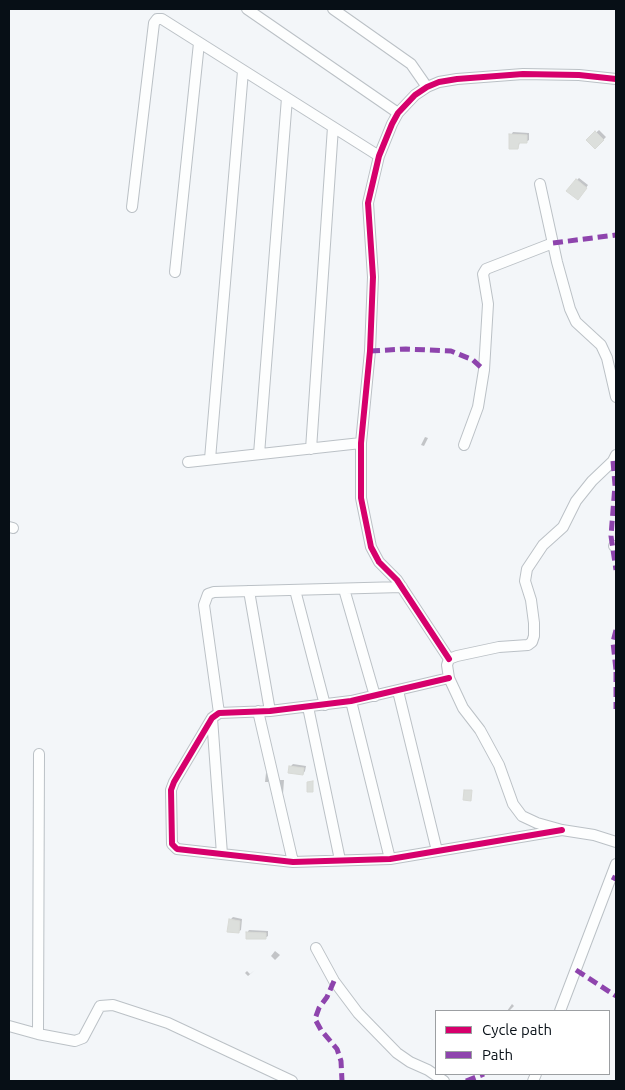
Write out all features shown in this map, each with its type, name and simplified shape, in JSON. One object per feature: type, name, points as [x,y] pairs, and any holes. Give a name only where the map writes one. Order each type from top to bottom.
[{"type":"street","points":[[248,9],[398,113]]},
{"type":"street","points":[[333,9],[411,64],[427,87]]},
{"type":"street","points":[[132,207],[154,23],[157,20],[162,19],[379,156]]},
{"type":"street","points":[[175,272],[199,43]]},
{"type":"street","points":[[210,459],[243,70]]},
{"type":"street","points":[[449,659],[397,580],[379,562],[371,547],[361,498],[361,444],[370,350],[373,277],[368,204],[379,156],[398,113],[415,96],[427,87],[439,82],[523,74],[616,78]]},
{"type":"street","points":[[259,454],[287,98]]},
{"type":"street","points":[[311,449],[333,127]]},
{"type":"street","points":[[540,184],[570,309],[576,322],[601,346],[607,358],[616,397]]},
{"type":"street","points":[[464,445],[478,407],[485,362],[488,304],[483,274],[486,269],[553,243]]},
{"type":"street","points":[[188,462],[361,444]]},
{"type":"street","points":[[449,659],[479,650],[528,645],[532,642],[534,623],[531,600],[525,581],[527,569],[543,545],[563,527],[576,500],[613,461],[616,455]]},
{"type":"street","points":[[222,854],[215,715],[204,605],[208,594],[214,592],[402,587]]},
{"type":"street","points":[[344,588],[375,696]]},
{"type":"street","points":[[296,590],[325,704]]},
{"type":"street","points":[[250,591],[270,711]]},
{"type":"street","points":[[449,659],[447,665],[449,678],[463,708],[480,730],[494,756],[513,804],[522,816],[537,823],[562,830],[594,835],[616,842]]},
{"type":"street","points":[[215,715],[270,711],[351,701],[449,678]]},
{"type":"street","points":[[398,691],[437,851]]},
{"type":"street","points":[[351,701],[390,859]]},
{"type":"street","points":[[308,707],[340,860]]},
{"type":"street","points":[[258,711],[293,862]]},
{"type":"street","points":[[215,715],[174,782],[172,790],[172,844],[177,849],[293,862],[390,859],[562,830]]},
{"type":"street","points":[[38,1034],[39,754]]},
{"type":"street","points":[[560,1010],[616,864]]},
{"type":"street","points":[[316,948],[334,981],[358,1013],[397,1053],[435,1075]]},
{"type":"street","points":[[9,1026],[75,1041],[83,1038],[100,1006],[113,1005],[168,1023],[292,1081]]},
{"type":"street","points":[[9,1031],[20,1029]]},
{"type":"building","points":[[595,131],[604,140],[595,149],[586,140]]},
{"type":"building","points":[[509,134],[527,135],[527,143],[519,143],[518,149],[509,149]]},
{"type":"building","points":[[576,179],[587,188],[578,200],[566,191]]},
{"type":"building","points":[[289,766],[304,768],[303,775],[288,773]]},
{"type":"building","points":[[313,781],[313,792],[307,792],[307,782]]},
{"type":"building","points":[[464,790],[472,790],[471,801],[463,800]]},
{"type":"building","points":[[229,919],[240,921],[239,933],[227,932]]},
{"type":"building","points":[[246,932],[266,933],[266,939],[246,939]]},
{"type":"marked path","points":[[553,243],[616,235]]},
{"type":"marked path","points":[[370,351],[406,349],[451,351],[473,360],[484,370]]},
{"type":"marked path","points":[[613,461],[615,485],[611,536],[616,570]]},
{"type":"marked path","points":[[616,630],[613,642],[616,670]]},
{"type":"marked path","points":[[616,672],[616,709]]},
{"type":"marked path","points":[[612,877],[616,879]]},
{"type":"marked path","points":[[576,970],[616,996]]},
{"type":"marked path","points":[[334,981],[315,1019],[321,1030],[337,1049],[341,1061],[342,1081]]},
{"type":"marked path","points":[[466,1081],[481,1075]]},
{"type":"cycle path","points":[[449,659],[397,580],[379,562],[371,547],[361,498],[361,443],[370,351],[373,277],[368,203],[379,156],[398,113],[415,95],[439,82],[523,74],[579,75],[616,79]]},
{"type":"cycle path","points":[[449,678],[351,701],[270,711],[219,713],[212,718],[171,790],[172,844],[177,849],[293,862],[390,859],[562,830]]}]
